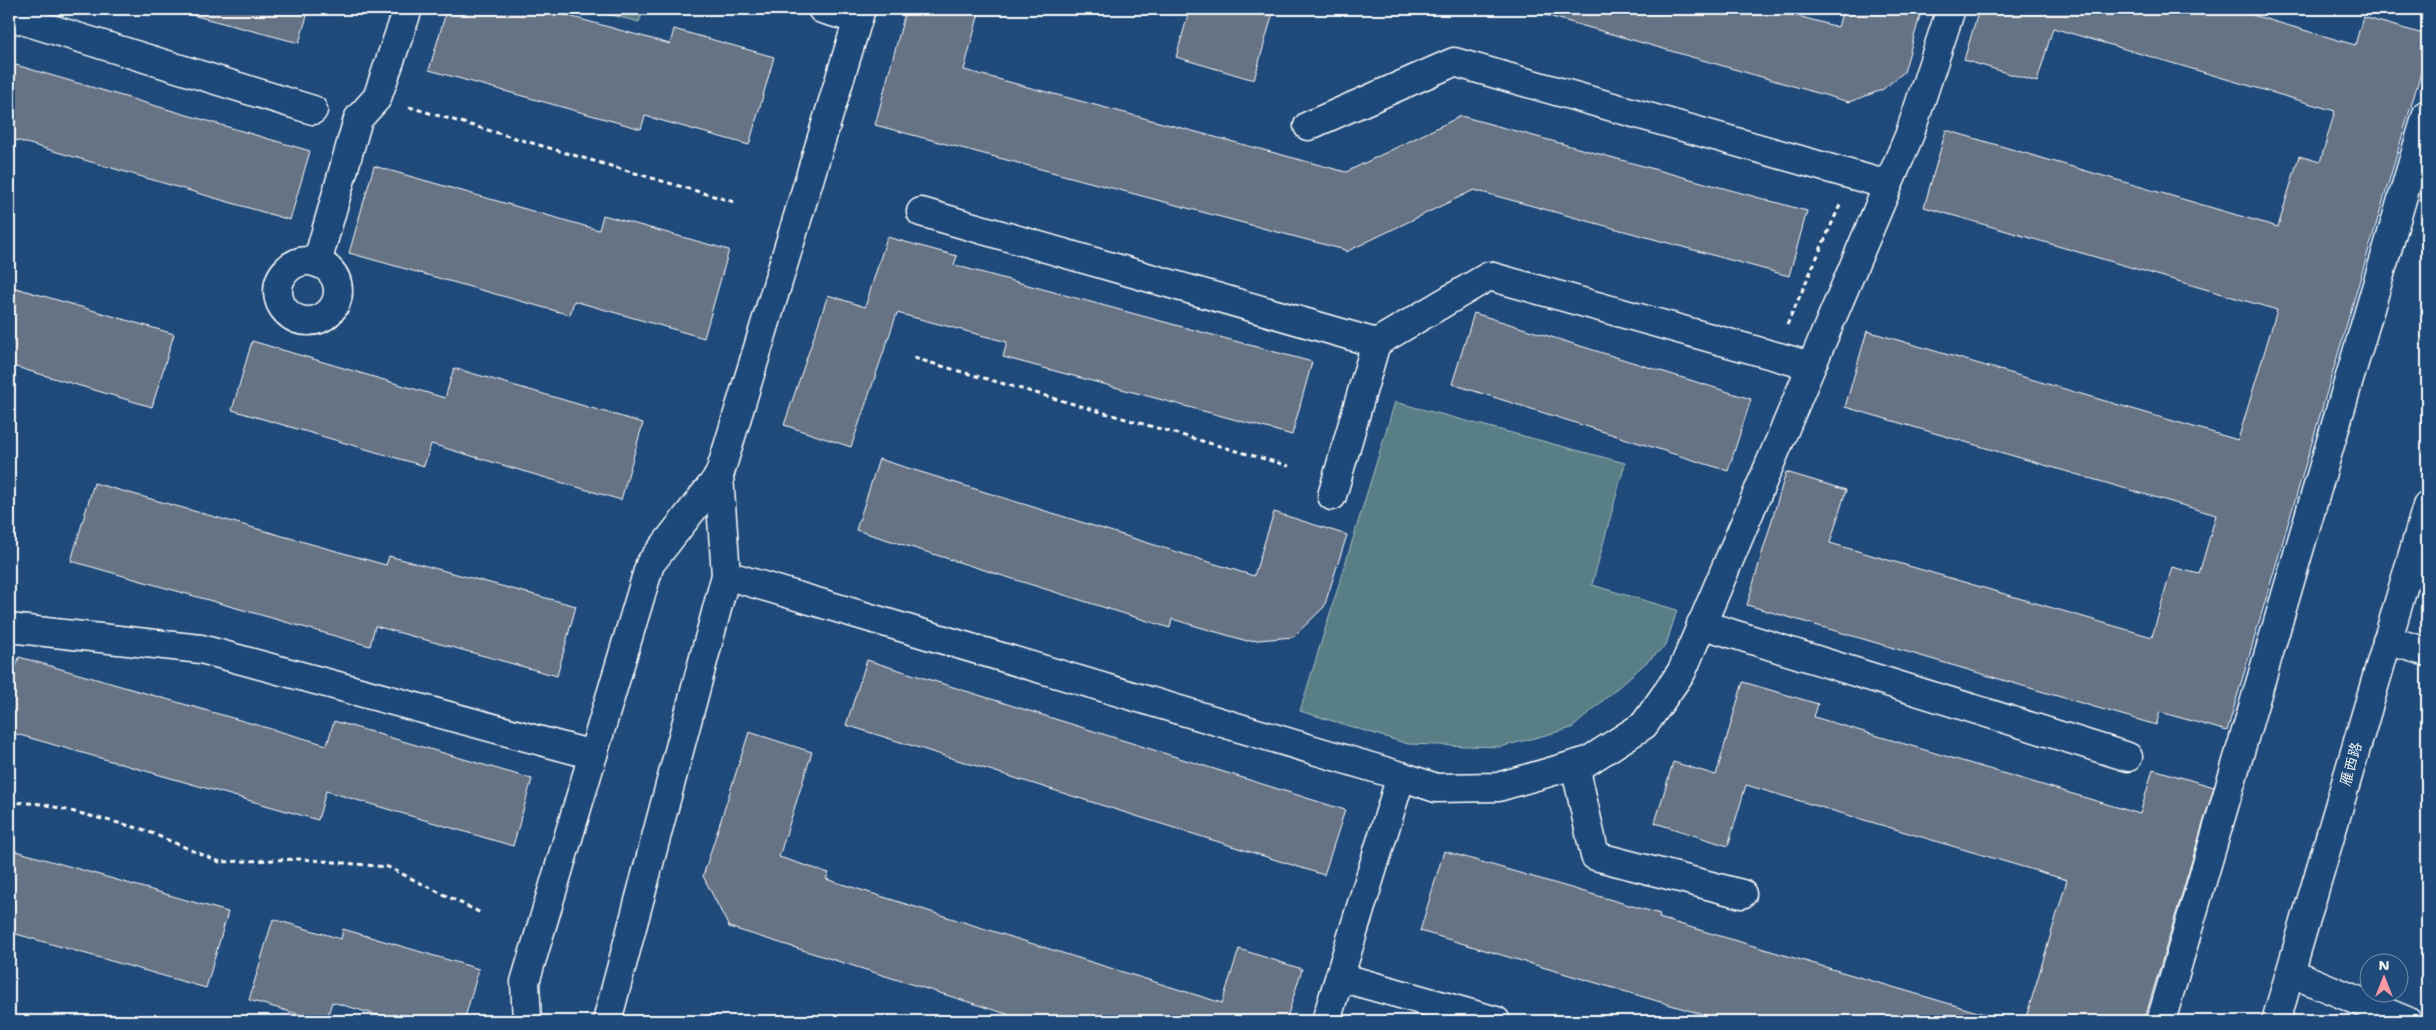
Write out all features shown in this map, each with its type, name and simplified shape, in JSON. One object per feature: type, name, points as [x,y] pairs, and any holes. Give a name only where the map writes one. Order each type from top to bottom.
[{"type":"street","points":[[317,263],[358,119],[377,98],[408,9]]},
{"type":"street","points":[[607,1021],[726,575],[719,476],[859,14],[822,9]]},
{"type":"street","points":[[726,575],[1436,788],[1498,787],[1588,761],[1644,725],[1682,671],[1909,136],[1951,9]]},
{"type":"street","points":[[9,16],[313,110]]},
{"type":"street","points":[[1308,126],[1454,62],[1888,185]]},
{"type":"street","points":[[2161,1021],[2427,114]]},
{"type":"street","points":[[921,212],[1376,342]]},
{"type":"street","points":[[1332,496],[1376,342],[1489,276],[1811,366]]},
{"type":"street","points":[[526,1021],[525,982],[650,564],[719,476]]},
{"type":"street","name":"雁西路","points":[[2276,1021],[2427,506]]},
{"type":"street","points":[[1702,624],[2128,757]]},
{"type":"street","points":[[9,628],[201,649],[593,755]]},
{"type":"street","points":[[2387,640],[2427,652]]},
{"type":"street","points":[[1575,765],[1594,856],[1742,894]]},
{"type":"street","points":[[1326,1021],[1400,776]]},
{"type":"street","points":[[2291,973],[2407,1021]]},
{"type":"street","points":[[1340,977],[1496,1021]]},
{"type":"path","points":[[377,98],[734,202]]},
{"type":"path","points":[[1773,355],[1854,175]]},
{"type":"path","points":[[914,358],[1289,466]]},
{"type":"path","points":[[9,802],[43,804],[142,829],[220,862],[301,859],[388,867],[481,913]]},
{"type":"green space","points":[[588,9],[644,9],[639,22]]},
{"type":"green space","points":[[1395,402],[1625,463],[1592,585],[1677,610],[1666,645],[1572,728],[1500,747],[1408,744],[1300,711]]},
{"type":"building","points":[[169,9],[309,9],[299,43]]},
{"type":"building","points":[[447,9],[544,9],[670,44],[674,29],[774,57],[749,145],[645,116],[641,129],[429,70]]},
{"type":"building","points":[[906,9],[980,9],[964,70],[1346,172],[1461,116],[1807,211],[1789,276],[1474,190],[1346,252],[1345,250],[875,125]]},
{"type":"building","points":[[1182,9],[1274,9],[1254,80],[1176,57],[1189,11]]},
{"type":"building","points":[[1524,9],[1772,9],[1838,27],[1843,9],[1922,9],[1904,72],[1882,90],[1849,102]]},
{"type":"building","points":[[1979,9],[2232,9],[2355,45],[2363,17],[2427,35],[2427,52],[2227,731],[2160,712],[2156,725],[1747,605],[1786,472],[1846,490],[1830,543],[2152,637],[2172,567],[2199,574],[2216,515],[1845,407],[1867,331],[2238,440],[2277,310],[1924,207],[1946,130],[2278,227],[2299,156],[2320,162],[2335,111],[2053,28],[2037,82],[1964,60]]},
{"type":"building","points":[[9,63],[310,151],[290,220],[9,138]]},
{"type":"building","points":[[374,166],[599,230],[603,215],[729,250],[704,338],[574,301],[570,315],[349,253]]},
{"type":"building","points":[[887,237],[957,256],[954,265],[1312,362],[1292,435],[1003,357],[1007,342],[897,313],[851,447],[784,425],[828,295],[865,307]]},
{"type":"building","points":[[9,286],[174,334],[152,407],[9,365]]},
{"type":"building","points":[[1474,313],[1751,399],[1728,471],[1452,384]]},
{"type":"building","points":[[252,341],[445,398],[454,368],[643,423],[621,500],[431,444],[424,466],[232,410]]},
{"type":"building","points":[[879,459],[1254,576],[1274,512],[1347,535],[1324,607],[1293,637],[1247,641],[1172,619],[1170,628],[856,530]]},
{"type":"building","points":[[94,483],[386,565],[389,556],[576,606],[557,676],[375,626],[370,646],[71,561]]},
{"type":"building","points":[[19,657],[327,745],[334,721],[532,779],[513,846],[326,791],[318,820],[9,732],[9,691]]},
{"type":"building","points":[[867,660],[1345,810],[1324,875],[846,725]]},
{"type":"building","points":[[1743,682],[1818,704],[1814,717],[2140,814],[2153,769],[2214,787],[2144,1021],[2025,1021],[2067,880],[1746,785],[1728,846],[1655,823],[1673,762],[1716,775]]},
{"type":"building","points":[[749,732],[812,752],[779,857],[829,873],[826,879],[1222,1003],[1239,949],[1302,969],[1286,1021],[1231,1021],[1220,1017],[1218,1021],[1029,1021],[729,927],[703,876]]},
{"type":"building","points":[[9,849],[228,912],[206,988],[9,932]]},
{"type":"building","points":[[1444,851],[1660,914],[1659,918],[2008,1021],[1725,1021],[1420,931]]},
{"type":"building","points":[[273,919],[341,939],[343,929],[479,969],[464,1021],[398,1021],[332,1002],[326,1021],[322,1021],[249,1000]]}]
